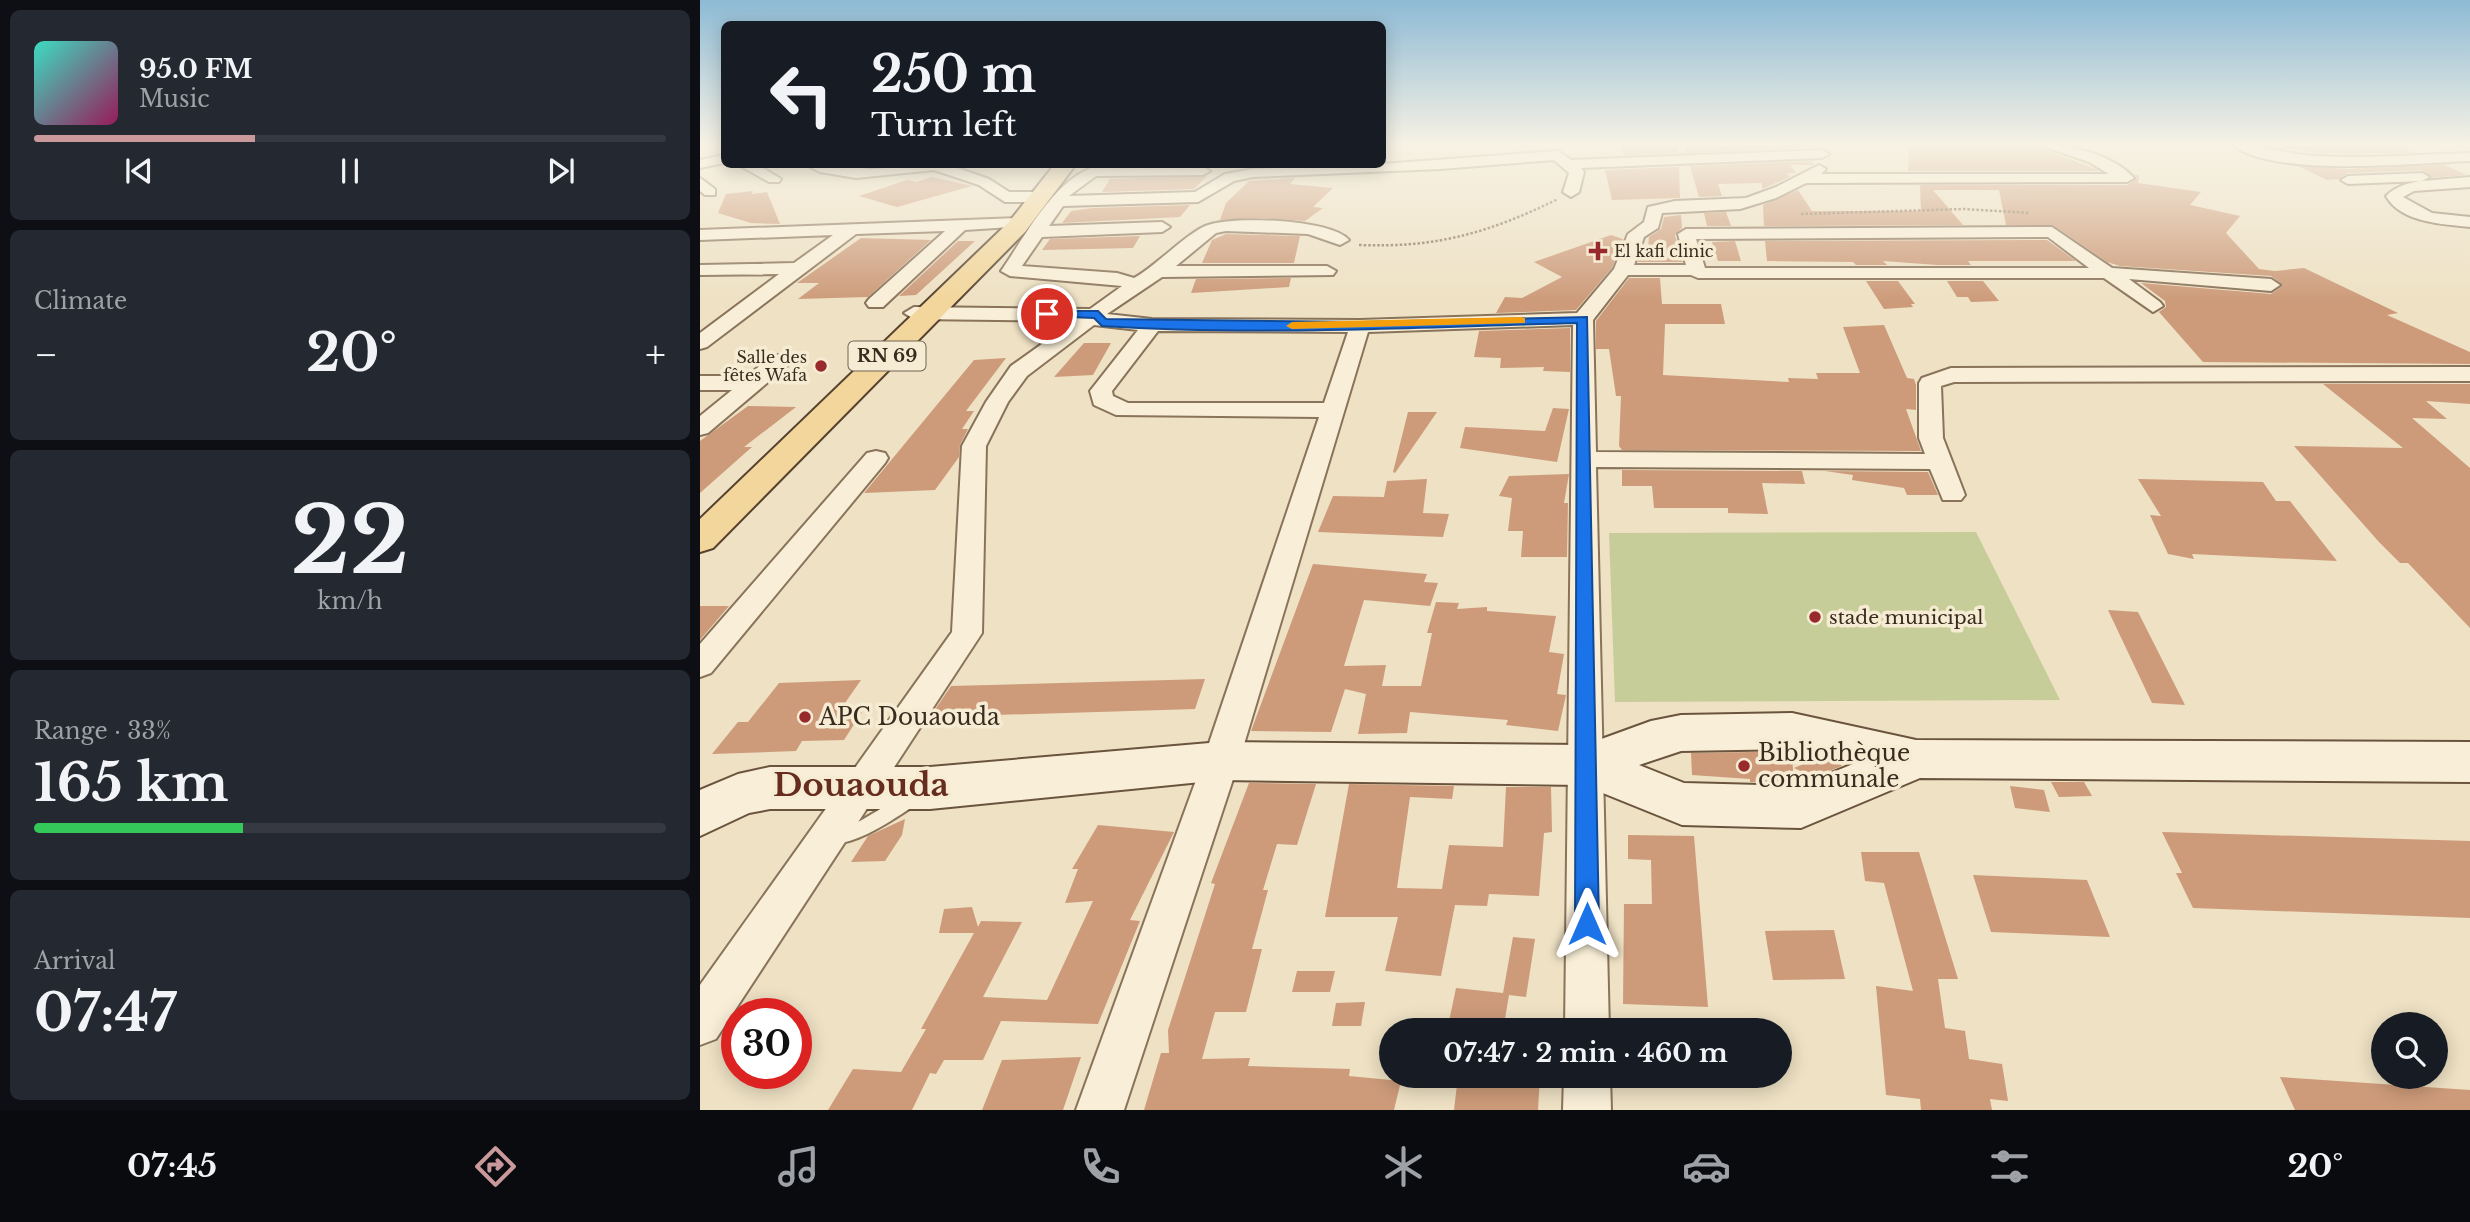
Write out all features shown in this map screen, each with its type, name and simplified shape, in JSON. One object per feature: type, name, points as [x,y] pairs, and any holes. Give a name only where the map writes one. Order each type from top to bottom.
[{"type":"main road","name":"RN 69","points":[[700,523],[1041,198]]},
{"type":"main road","name":"RN 69","points":[[700,540],[921,313]]},
{"type":"street","points":[[1005,197],[1198,197]]},
{"type":"street","points":[[1587,1018],[1583,319],[1623,270],[1636,234],[1652,224],[1654,210],[1673,205],[1740,204],[1758,197]]},
{"type":"street","points":[[2395,197],[2398,203],[2429,217],[2470,222]]},
{"type":"street","points":[[1041,198],[1010,271],[1117,279],[1136,284]]},
{"type":"street","points":[[700,235],[960,226],[1041,198],[1163,228]]},
{"type":"street","points":[[876,303],[960,226]]},
{"type":"street","points":[[700,1023],[967,634],[974,446],[997,402],[1019,371],[1054,345],[1107,319],[1136,284],[1158,272],[1211,229],[1226,226],[1308,229],[1326,232],[1340,240]]},
{"type":"street","points":[[700,343],[851,230]]},
{"type":"street","points":[[2153,306],[2108,273],[2052,232],[1686,234],[1698,273],[2108,273],[2180,276],[2271,285]]},
{"type":"street","points":[[700,270],[798,268]]},
{"type":"street","points":[[1623,270],[1697,270]]},
{"type":"street","points":[[1158,272],[1327,271]]},
{"type":"street","points":[[921,313],[1107,319],[1152,326],[1360,326],[1583,319]]},
{"type":"street","points":[[700,315],[738,314]]},
{"type":"street","points":[[1152,326],[1101,391],[1102,400],[1110,406],[1124,410],[1332,410]]},
{"type":"street","points":[[1100,1110],[1220,761],[1360,326]]},
{"type":"street","points":[[700,428],[779,361]]},
{"type":"street","points":[[1952,495],[1937,461],[1931,438],[1930,383],[1951,375],[2470,374]]},
{"type":"street","points":[[700,383],[753,383]]},
{"type":"street","points":[[700,665],[876,458]]},
{"type":"street","points":[[1584,459],[1937,461]]},
{"type":"street","points":[[1587,765],[1651,740],[1682,733],[1792,731],[1916,759],[2470,762]]},
{"type":"street","points":[[700,814],[738,795],[770,788],[930,788],[1220,761],[1587,765],[1682,804],[1801,807],[1916,759]]},
{"type":"street","points":[[1587,1088],[1587,1110]]},
{"type":"lane","points":[[825,839],[865,827],[930,788]]},
{"type":"path","points":[[1340,240],[1360,245],[1439,244],[1506,226],[1562,197]]},
{"type":"green space","name":"stade municipal","points":[[1976,532],[2060,700],[1615,702],[1609,533]]},
{"type":"building","points":[[725,197],[769,197],[780,224],[751,223],[718,213]]},
{"type":"building","points":[[862,197],[933,197],[897,207]]},
{"type":"building","points":[[1232,197],[1324,197],[1313,207],[1323,208],[1305,221],[1259,218],[1220,220],[1226,203]]},
{"type":"building","points":[[1611,197],[1680,197],[1680,198],[1612,200]]},
{"type":"building","points":[[1782,197],[1803,197],[1812,211],[1921,211],[1920,197],[1939,197],[1963,225],[1764,226],[1763,205]]},
{"type":"building","points":[[2000,197],[2197,197],[2190,205],[2240,216],[2226,233],[2259,269],[2275,271],[2304,268],[2398,313],[2387,315],[2470,352],[2470,364],[2203,362],[2159,312],[2166,307],[2165,301],[2141,283],[2271,294],[2281,287],[2281,283],[2271,276],[2120,266],[2107,262],[2053,225],[2006,225]]},
{"type":"building","points":[[1190,205],[1180,217],[1062,223],[1071,211]]},
{"type":"building","points":[[1726,212],[1731,226],[1707,226],[1704,213]]},
{"type":"building","points":[[1681,215],[1682,228],[1675,235],[1683,262],[1638,262],[1643,246],[1648,248],[1649,237],[1661,229],[1664,217]]},
{"type":"building","points":[[1226,234],[1300,236],[1294,263],[1202,263],[1212,240]]},
{"type":"building","points":[[1611,235],[1623,239],[1612,268],[1576,310],[1496,313],[1505,297],[1522,298],[1562,277],[1534,262]]},
{"type":"building","points":[[1140,236],[1133,248],[1042,250],[1050,239]]},
{"type":"building","points":[[861,238],[931,240],[868,297],[798,299],[819,283],[797,283]]},
{"type":"building","points":[[2047,240],[2076,261],[1968,261],[1971,265],[1937,265],[1883,261],[1887,265],[1856,265],[1853,262],[1767,261],[1765,241]]},
{"type":"building","points":[[958,241],[975,241],[916,295],[899,296]]},
{"type":"building","points":[[1735,241],[1741,261],[1718,261],[1712,242]]},
{"type":"building","points":[[1291,278],[1289,287],[1191,293],[1196,279]]},
{"type":"building","points":[[1629,278],[1660,278],[1662,304],[1721,304],[1725,324],[1665,324],[1663,375],[1789,382],[1788,378],[1818,379],[1816,373],[1860,373],[1843,327],[1884,325],[1907,378],[1914,379],[1916,385],[1916,410],[1906,409],[1921,451],[1622,450],[1619,446],[1621,396],[1616,396],[1609,349],[1596,349],[1596,321]]},
{"type":"building","points":[[1866,281],[1898,281],[1915,304],[1911,304],[1913,307],[1884,309]]},
{"type":"building","points":[[1947,281],[1983,281],[1999,301],[1971,302],[1968,297],[1957,297]]},
{"type":"building","points":[[1570,328],[1570,372],[1543,371],[1544,367],[1500,368],[1501,358],[1474,357],[1479,331]]},
{"type":"building","points":[[1084,343],[1111,343],[1093,375],[1054,377]]},
{"type":"building","points":[[1006,358],[966,411],[974,411],[962,429],[968,429],[960,445],[959,457],[935,490],[864,493],[974,360]]},
{"type":"building","points":[[2323,384],[2470,384],[2470,404],[2426,401],[2447,419],[2412,418],[2470,468],[2470,628],[2408,563],[2400,563],[2379,542],[2294,446],[2403,448]]},
{"type":"building","points":[[748,406],[796,407],[744,447],[752,447],[700,493],[700,441]]},
{"type":"building","points":[[1553,408],[1569,409],[1557,462],[1460,448],[1465,427],[1545,431]]},
{"type":"building","points":[[1408,412],[1437,412],[1395,473],[1393,472]]},
{"type":"building","points":[[1622,470],[1802,471],[1805,484],[1762,483],[1768,514],[1728,513],[1728,508],[1654,508],[1652,486],[1622,486]]},
{"type":"building","points":[[1825,471],[1928,472],[1938,495],[1907,495],[1904,488],[1852,480],[1853,475]]},
{"type":"building","points":[[1569,474],[1564,503],[1568,503],[1567,557],[1521,557],[1523,531],[1508,531],[1512,498],[1499,496],[1509,476]]},
{"type":"building","points":[[1427,479],[1423,513],[1449,514],[1443,537],[1318,532],[1333,496],[1384,497],[1387,481]]},
{"type":"building","points":[[2138,479],[2263,482],[2276,501],[2290,501],[2337,561],[2192,554],[2194,559],[2168,554],[2150,515],[2161,516]]},
{"type":"building","points":[[1313,564],[1427,574],[1424,582],[1438,583],[1430,606],[1364,600],[1344,666],[1386,665],[1382,686],[1421,686],[1432,633],[1427,633],[1436,602],[1459,603],[1457,609],[1487,607],[1487,611],[1556,616],[1549,652],[1564,654],[1557,694],[1566,695],[1558,731],[1506,725],[1508,720],[1410,712],[1407,733],[1358,734],[1366,694],[1345,689],[1331,732],[1251,731]]},
{"type":"building","points":[[700,606],[729,606],[700,640]]},
{"type":"building","points":[[2108,610],[2138,612],[2185,705],[2152,703]]},
{"type":"building","points":[[1205,679],[1195,709],[930,717],[951,686]]},
{"type":"building","name":"APC Douaouda","points":[[861,680],[838,713],[862,712],[844,740],[802,741],[796,751],[712,754],[738,722],[748,722],[779,683]]},
{"type":"building","name":"Bibliothèque communale","points":[[1781,752],[1781,757],[1792,757],[1794,781],[1750,782],[1750,779],[1692,775],[1691,753]]},
{"type":"building","points":[[1817,758],[1842,766],[1814,777],[1794,768]]},
{"type":"building","points":[[2051,782],[2084,782],[2092,796],[2059,797]]},
{"type":"building","points":[[1249,783],[1316,784],[1297,845],[1277,844],[1263,890],[1268,890],[1252,949],[1262,949],[1246,1012],[1215,1012],[1202,1059],[1250,1058],[1248,1066],[1350,1069],[1349,1076],[1379,1079],[1379,1088],[1399,1088],[1394,1110],[1144,1110],[1161,1053],[1169,1053],[1168,1030],[1215,884],[1211,883]]},
{"type":"building","points":[[1349,784],[1454,786],[1452,799],[1410,797],[1397,888],[1442,889],[1449,845],[1503,847],[1506,787],[1551,787],[1552,832],[1544,833],[1539,896],[1489,894],[1487,906],[1455,905],[1441,976],[1385,971],[1398,917],[1325,917]]},
{"type":"building","points":[[2010,786],[2044,790],[2050,812],[2015,808]]},
{"type":"building","points":[[905,819],[902,835],[885,861],[851,862],[868,836]]},
{"type":"building","points":[[1098,825],[1174,832],[1130,920],[1140,921],[1098,1024],[1001,1021],[983,1060],[944,1060],[936,1074],[930,1073],[912,1110],[828,1110],[853,1069],[901,1072],[926,1029],[921,1029],[974,933],[939,933],[944,909],[972,907],[978,927],[981,921],[1022,922],[983,997],[1047,1000],[1093,901],[1065,903],[1078,869],[1072,869]]},
{"type":"building","points":[[2162,832],[2470,841],[2470,918],[2193,908],[2176,873],[2182,873]]},
{"type":"building","points":[[1628,835],[1694,836],[1708,1007],[1623,1004],[1624,904],[1652,904],[1651,860],[1628,859]]},
{"type":"building","points":[[1861,852],[1919,852],[1958,979],[1938,979],[1945,1028],[1965,1031],[1969,1059],[2002,1064],[2008,1101],[1990,1099],[1992,1110],[1921,1110],[1920,1099],[1886,1095],[1876,986],[1913,991],[1884,883],[1865,881]]},
{"type":"building","points":[[1973,875],[2087,880],[2110,937],[1991,932]]},
{"type":"building","points":[[1834,930],[1845,979],[1773,980],[1765,931]]},
{"type":"building","points":[[1513,937],[1535,939],[1526,997],[1509,995],[1505,1018],[1450,1018],[1456,988],[1503,993]]},
{"type":"building","points":[[1297,971],[1335,971],[1330,992],[1292,992]]},
{"type":"building","points":[[1365,1002],[1361,1026],[1332,1026],[1336,1003]]},
{"type":"building","points":[[1081,1057],[1063,1110],[982,1110],[1002,1060]]},
{"type":"building","points":[[2280,1077],[2371,1083],[2371,1089],[2470,1090],[2470,1110],[2295,1110]]},
{"type":"building","points":[[1457,1088],[1539,1088],[1538,1110],[1454,1110]]},
{"type":"slow traffic","points":[[1292,326],[1521,321]]},
{"type":"place","name":"El kafi clinic","points":[[1598,251]]},
{"type":"place","name":"Salle des fêtes Wafa","points":[[821,366]]},
{"type":"place","name":"stade municipal","points":[[1815,617]]},
{"type":"place","name":"APC Douaouda","points":[[805,717]]},
{"type":"place","name":"Bibliothèque communale","points":[[1744,766]]},
{"type":"district","name":"Douaouda","points":[[861,785]]},
{"type":"route","points":[[1047,314],[1098,314],[1098,320],[1102,322],[1152,326],[1360,326],[1583,319],[1587,924]]}]
